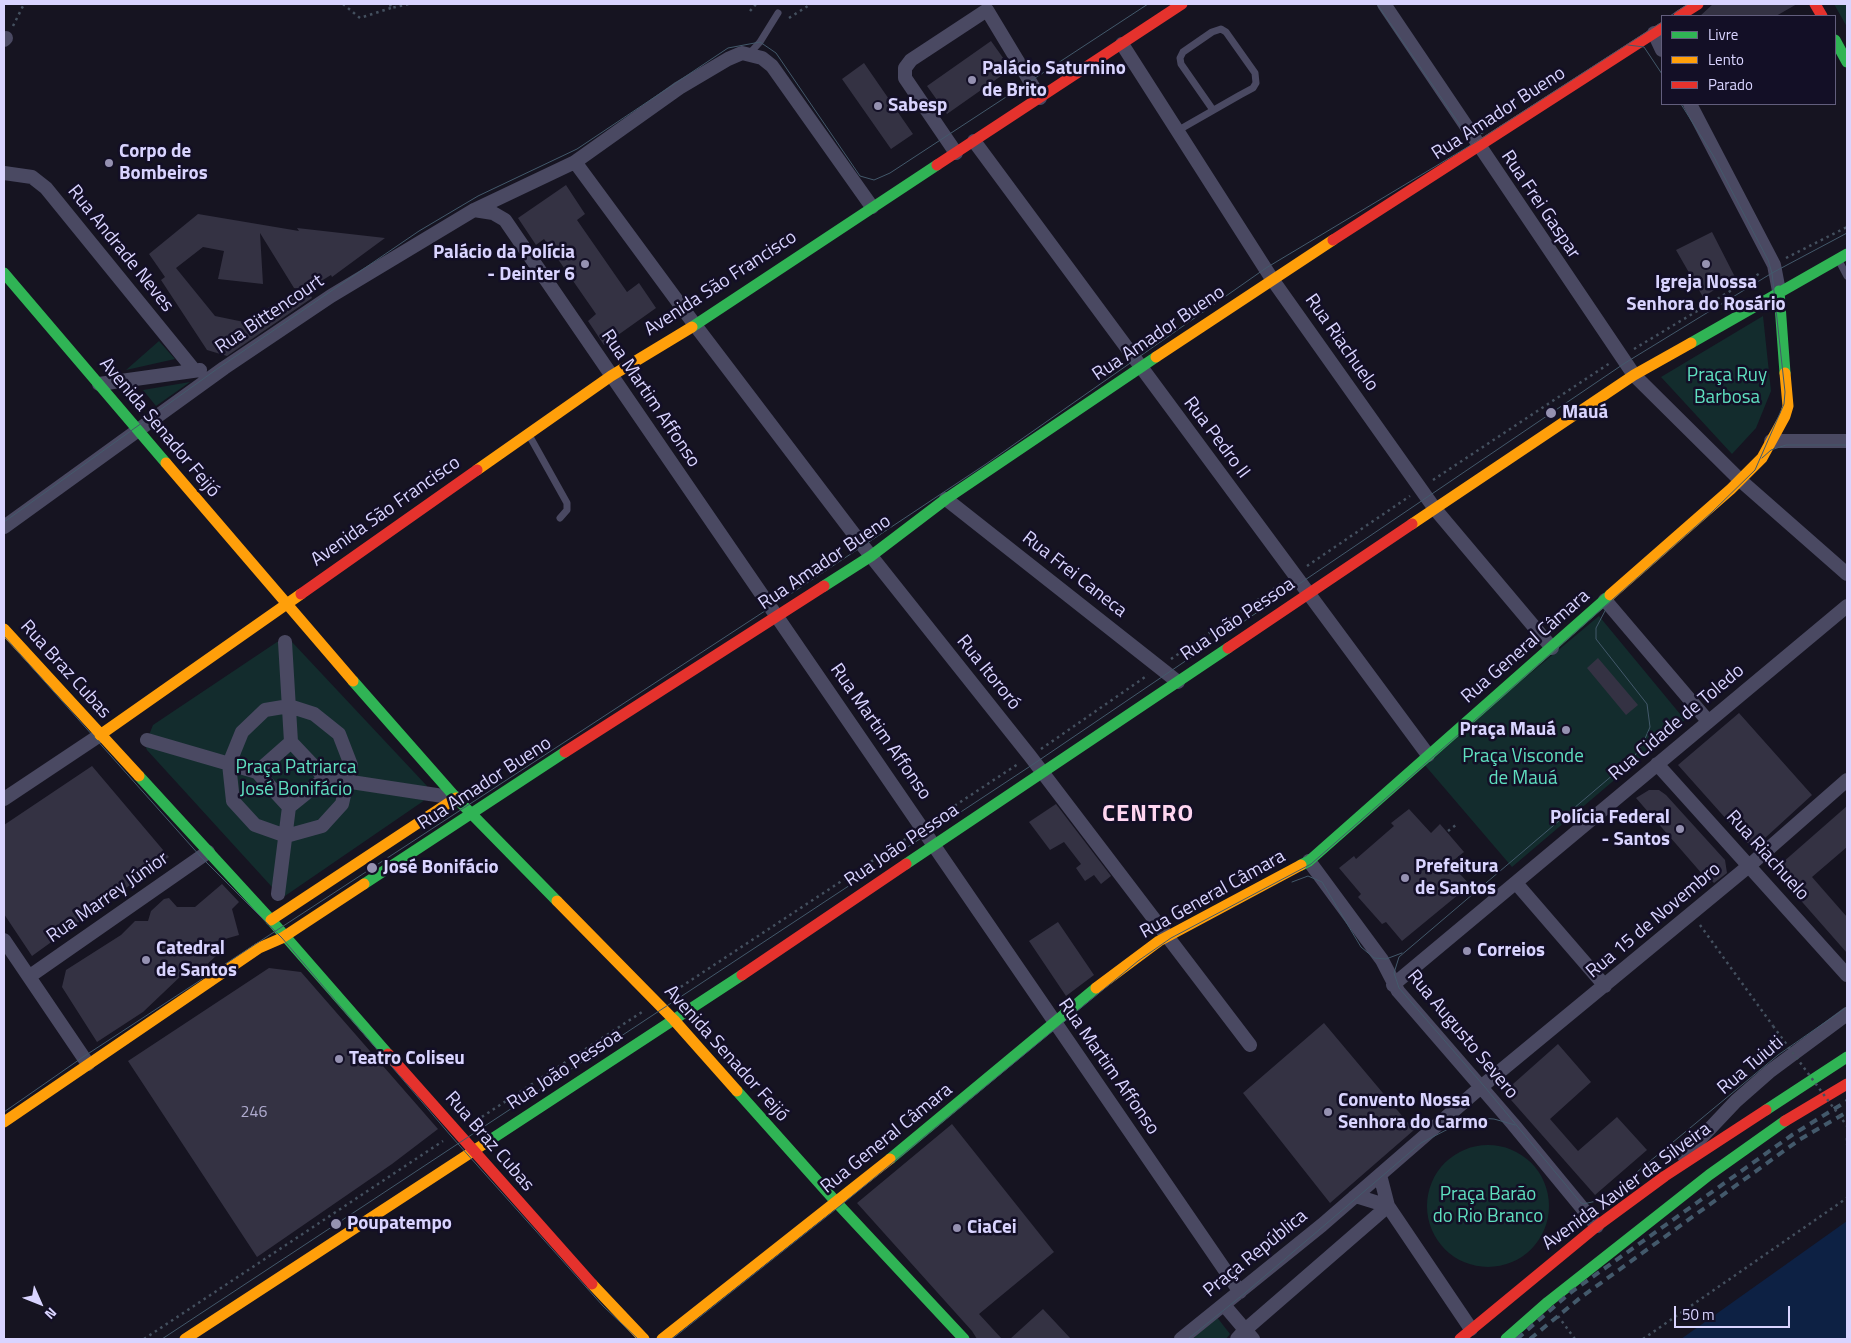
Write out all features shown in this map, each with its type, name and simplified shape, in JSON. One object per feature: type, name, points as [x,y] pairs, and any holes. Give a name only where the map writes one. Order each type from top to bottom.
[{"type":"main road","name":"Avenida São Francisco","points":[[287,605],[611,376],[695,325],[1182,4]]},
{"type":"main road","points":[[1681,15],[1698,4]]},
{"type":"main road","points":[[1815,4],[1821,15]]},
{"type":"main road","name":"Rua Amador Bueno","points":[[4,1122],[259,948],[285,935],[871,556],[946,499],[1272,279],[1480,148],[1658,31]]},
{"type":"main road","points":[[1836,42],[1847,62]]},
{"type":"main road","points":[[1634,375],[1842,256]]},
{"type":"main road","name":"Avenida Senador Feijó","points":[[4,273],[287,605]]},
{"type":"main road","points":[[1740,480],[1762,458],[1785,416],[1788,406],[1779,291]]},
{"type":"main road","name":"Rua João Pessoa","points":[[185,1339],[674,1020],[1634,375]]},
{"type":"main road","name":"Rua General Câmara","points":[[662,1339],[837,1203],[1102,984],[1168,935],[1309,861],[1740,480]]},
{"type":"main road","points":[[287,605],[456,798],[271,920],[100,736],[287,605]]},
{"type":"main road","name":"Rua Braz Cubas","points":[[4,629],[100,736]]},
{"type":"main road","name":"Avenida Senador Feijó","points":[[456,798],[674,1020],[837,1203],[964,1339]]},
{"type":"main road","name":"Rua Braz Cubas","points":[[271,920],[472,1150],[598,1291],[644,1339]]},
{"type":"main road","name":"Avenida Xavier da Silveira","points":[[1460,1339],[1597,1226],[1665,1176],[1847,1057]]},
{"type":"main road","name":"Avenida Xavier da Silveira","points":[[1506,1339],[1548,1302],[1709,1175],[1792,1116],[1847,1084]]},
{"type":"street","name":"Rua Frei Gaspar","points":[[1384,4],[1620,357],[1634,375]]},
{"type":"street","points":[[956,153],[905,78],[905,68],[910,60],[986,7],[1040,98]]},
{"type":"street","points":[[1658,31],[1661,45]]},
{"type":"street","name":"Rua Riachuelo","points":[[1122,44],[1272,279],[1435,509],[1552,648]]},
{"type":"street","name":"Rua Bittencourt","points":[[4,527],[224,368],[331,296],[474,210],[507,192],[574,162],[679,88],[728,59],[742,53],[749,54]]},
{"type":"street","points":[[749,54],[762,58],[776,71],[872,207]]},
{"type":"street","points":[[1691,105],[1774,265],[1779,291]]},
{"type":"street","name":"Rua Pedro II","points":[[974,142],[1428,755]]},
{"type":"street","name":"Rua Itororó","points":[[574,162],[871,556],[1030,756],[1250,1045]]},
{"type":"street","name":"Rua Andrade Neves","points":[[4,173],[32,177],[46,188],[194,370]]},
{"type":"street","points":[[474,210],[493,213],[505,220],[507,192]]},
{"type":"street","name":"Rua Martim Affonso","points":[[505,220],[923,827],[1240,1292]]},
{"type":"street","points":[[99,384],[194,370],[224,368]]},
{"type":"street","points":[[1634,375],[1740,480],[1847,574]]},
{"type":"street","points":[[1771,441],[1847,441]]},
{"type":"street","name":"Rua Frei Caneca","points":[[946,499],[1178,682]]},
{"type":"street","points":[[1605,600],[1708,721]]},
{"type":"street","name":"Rua Cidade de Toledo","points":[[1393,985],[1847,606]]},
{"type":"street","points":[[285,642],[291,742],[325,778],[456,798]]},
{"type":"street","points":[[289,706],[314,714],[339,734],[351,765],[349,781],[342,804],[322,826],[286,836],[255,825],[233,801],[229,764],[242,732],[265,710],[289,706]]},
{"type":"street","points":[[4,799],[100,736]]},
{"type":"street","points":[[147,740],[257,772],[289,807]]},
{"type":"street","points":[[257,772],[291,742]]},
{"type":"street","name":"Rua Riachuelo","points":[[1657,764],[1750,865],[1847,976]]},
{"type":"street","points":[[278,894],[289,807],[325,778]]},
{"type":"street","name":"Rua 15 de Novembro","points":[[1380,1175],[1481,1087],[1750,865],[1847,780]]},
{"type":"street","name":"Rua Marrey Júnior","points":[[30,976],[208,852]]},
{"type":"street","name":"Rua Augusto Severo","points":[[1309,861],[1382,960],[1393,985],[1597,1226]]},
{"type":"street","points":[[1516,883],[1605,986]]},
{"type":"street","points":[[4,940],[88,1064]]},
{"type":"street","name":"Rua Tuiuti","points":[[1665,1176],[1736,1101],[1769,1072],[1847,1014]]},
{"type":"street","points":[[1380,1175],[1388,1206],[1471,1329]]},
{"type":"street","name":"Praça República","points":[[1181,1339],[1380,1175]]},
{"type":"street","points":[[1354,1198],[1359,1197],[1388,1206]]},
{"type":"street","points":[[1224,1305],[1245,1336],[1388,1206]]},
{"type":"lane","points":[[749,54],[760,42],[778,13]]},
{"type":"lane","points":[[1177,131],[1252,88],[1256,82],[1255,73],[1226,32],[1221,30],[1212,32],[1183,52],[1180,58],[1181,64],[1213,110]]},
{"type":"lane","points":[[1842,256],[1847,276]]},
{"type":"lane","points":[[529,434],[567,504],[566,510],[560,518]]},
{"type":"path","points":[[5,39],[24,4]]},
{"type":"path","points":[[343,4],[360,18],[410,4]]},
{"type":"path","points":[[390,4],[391,8]]},
{"type":"path","points":[[750,11],[756,4]]},
{"type":"path","points":[[144,1339],[1030,756],[1421,488],[1620,357],[1774,265],[1847,226]]},
{"type":"path","points":[[1448,831],[1456,825]]},
{"type":"path","points":[[1692,913],[1847,1126]]},
{"type":"path","points":[[1847,1138],[1847,1145]]},
{"type":"path","points":[[1643,1339],[1847,1198]]},
{"type":"path","points":[[1548,1302],[1575,1339]]},
{"type":"green space","points":[[1834,4],[1847,4],[1847,27]]},
{"type":"green space","name":"Praça Ruy Barbosa","points":[[1763,316],[1771,391],[1756,428],[1732,454],[1661,377]]},
{"type":"green space","points":[[159,341],[175,359],[126,370]]},
{"type":"green space","points":[[190,382],[156,406],[143,390]]},
{"type":"green space","name":"Praça Visconde de Mauá","points":[[1599,616],[1685,720],[1512,867],[1423,763]]},
{"type":"green space","name":"Praça Patriarca José Bonifácio","points":[[277,642],[292,642],[427,786],[429,795],[422,802],[282,898],[147,750],[145,745],[153,725]]},
{"type":"green space","name":"Praça Barão do Rio Branco","points":[[1488,1145],[1500,1146],[1511,1150],[1531,1163],[1544,1183],[1548,1194],[1548,1218],[1544,1229],[1531,1249],[1511,1262],[1500,1266],[1488,1267],[1476,1266],[1465,1262],[1445,1249],[1432,1229],[1428,1218],[1427,1206],[1428,1194],[1432,1183],[1445,1163],[1465,1150],[1476,1146]]},
{"type":"green space","points":[[1216,1316],[1230,1334],[1226,1339],[1189,1339]]},
{"type":"water","points":[[1847,1221],[1847,1339],[1681,1339]]},
{"type":"building","points":[[1713,4],[1797,4],[1778,15],[1701,15]]},
{"type":"building","points":[[991,41],[1011,69],[947,114],[927,86]]},
{"type":"building","name":"Sabesp","points":[[864,63],[913,134],[891,149],[842,79]]},
{"type":"building","name":"Palácio da Polícia - Deinter 6","points":[[566,185],[585,214],[577,220],[627,292],[639,283],[656,308],[604,345],[588,321],[596,314],[544,239],[536,245],[518,218]]},
{"type":"building","points":[[198,214],[299,231],[297,228],[385,238],[332,277],[331,275],[308,289],[312,298],[227,356],[207,350],[161,280],[165,277],[149,254]],"holes":[[[260,233],[294,288],[300,289],[244,322],[215,316],[176,268],[203,247],[224,251],[218,279],[263,284]]]},
{"type":"building","name":"Igreja Nossa Senhora do Rosário","points":[[1712,232],[1735,277],[1703,297],[1676,250]]},
{"type":"building","points":[[1598,658],[1638,705],[1626,715],[1587,668]]},
{"type":"building","points":[[1739,713],[1812,795],[1753,849],[1678,765]]},
{"type":"building","points":[[92,766],[169,857],[32,956],[4,914],[4,825]]},
{"type":"building","name":"Polícia Federal - Santos","points":[[1649,790],[1659,790],[1666,795],[1725,860],[1727,873],[1714,883],[1712,881],[1710,883],[1636,798]]},
{"type":"building","points":[[1056,804],[1111,876],[1101,884],[1094,875],[1085,881],[1076,868],[1081,864],[1064,842],[1050,850],[1029,822]]},
{"type":"building","points":[[1847,806],[1847,847],[1812,877],[1847,917],[1847,953],[1774,870]]},
{"type":"building","name":"Prefeitura de Santos","points":[[1409,809],[1431,833],[1440,824],[1464,852],[1454,860],[1464,871],[1460,874],[1470,885],[1402,941],[1386,922],[1382,924],[1358,897],[1361,894],[1339,868],[1354,856],[1356,859],[1394,826],[1391,823]]},
{"type":"building","name":"Catedral de Santos","points":[[222,884],[239,902],[232,909],[239,935],[211,943],[219,953],[194,977],[183,974],[143,1012],[97,1042],[62,987],[66,970],[121,935],[135,921],[148,921],[151,911],[164,899],[169,898],[177,907],[195,907]]},
{"type":"building","points":[[1058,922],[1094,975],[1066,996],[1029,941]]},
{"type":"building","name":"Poupatempo","points":[[269,968],[301,972],[438,1129],[392,1164],[257,1257],[128,1061]]},
{"type":"building","name":"Convento Nossa Senhora do Carmo","points":[[1324,1023],[1414,1130],[1330,1203],[1243,1093]]},
{"type":"building","points":[[1558,1044],[1591,1082],[1550,1119],[1578,1151],[1617,1117],[1647,1150],[1595,1195],[1504,1092]]},
{"type":"building","name":"CiaCei","points":[[952,1124],[1054,1252],[979,1314],[1002,1339],[977,1339],[972,1331],[857,1203]]},
{"type":"building","points":[[1043,1309],[1071,1339],[1010,1339]]},
{"type":"tram line","points":[[4,522],[217,369],[419,231],[478,196],[577,149],[728,48],[760,42],[776,53],[860,176],[874,180],[890,173],[1148,4]]},
{"type":"tram line","points":[[1377,4],[1468,137],[1483,133]]},
{"type":"tram line","points":[[1672,15],[1688,4]]},
{"type":"tram line","points":[[4,1112],[83,1057],[771,607],[986,464],[1266,268],[1476,142],[1661,23]]},
{"type":"tram line","points":[[1628,45],[1644,47],[1661,72]]},
{"type":"tram line","points":[[672,1339],[840,1206],[1138,961],[1171,938],[1311,864],[1711,513],[1755,470],[1784,404],[1785,392],[1772,273],[1768,260],[1714,157],[1682,105]]},
{"type":"tram line","points":[[162,1339],[1035,763],[1625,363],[1772,273],[1847,233]]},
{"type":"tram line","points":[[1762,458],[1771,450],[1786,445],[1847,445]]},
{"type":"tram line","points":[[1606,609],[1596,628],[1596,639],[1647,704],[1650,727],[1644,741],[1634,757],[1399,957],[1394,973],[1399,988],[1583,1204],[1601,1200],[1608,1196],[1778,1055],[1847,1007]]},
{"type":"tram line","points":[[4,636],[201,857],[282,938],[451,1136],[603,1306],[638,1339]]},
{"type":"tram line","points":[[1292,882],[1308,876],[1322,882],[1361,947],[1374,958],[1386,959],[1402,953]]},
{"type":"tram line","points":[[1188,1339],[1421,1143],[1452,1127],[1478,1118],[1494,1119],[1515,1125]]},
{"type":"railway","points":[[1517,1339],[1570,1293],[1792,1135],[1847,1101]]},
{"type":"railway","points":[[1530,1339],[1580,1298],[1799,1140],[1847,1112]]},
{"type":"traffic: fast","points":[[1836,42],[1847,62]]},
{"type":"traffic: fast","points":[[692,327],[937,165]]},
{"type":"traffic: fast","points":[[1691,343],[1847,254]]},
{"type":"traffic: fast","points":[[4,273],[166,463]]},
{"type":"traffic: fast","points":[[1779,291],[1785,373]]},
{"type":"traffic: fast","points":[[824,586],[871,556],[946,499],[1156,357]]},
{"type":"traffic: fast","points":[[1301,865],[1309,861],[1610,595]]},
{"type":"traffic: fast","points":[[906,864],[1228,648]]},
{"type":"traffic: fast","points":[[353,681],[456,798],[557,901]]},
{"type":"traffic: fast","points":[[364,884],[565,752]]},
{"type":"traffic: fast","points":[[139,776],[271,920],[388,1054]]},
{"type":"traffic: fast","points":[[484,1144],[742,975]]},
{"type":"traffic: fast","points":[[890,1159],[1096,988]]},
{"type":"traffic: fast","points":[[1766,1110],[1847,1057]]},
{"type":"traffic: fast","points":[[737,1091],[837,1203],[964,1339]]},
{"type":"traffic: fast","points":[[1506,1339],[1548,1302],[1709,1175],[1785,1121]]},
{"type":"traffic: slow","points":[[1156,357],[1333,240]]},
{"type":"traffic: slow","points":[[477,470],[611,376],[692,327]]},
{"type":"traffic: slow","points":[[1412,524],[1634,375],[1691,343]]},
{"type":"traffic: slow","points":[[1610,595],[1731,489],[1762,458],[1785,416],[1788,406],[1785,373]]},
{"type":"traffic: slow","points":[[166,463],[353,681]]},
{"type":"traffic: slow","points":[[100,735],[301,594]]},
{"type":"traffic: slow","points":[[4,629],[139,776]]},
{"type":"traffic: slow","points":[[271,920],[456,798]]},
{"type":"traffic: slow","points":[[1096,988],[1159,941],[1301,865]]},
{"type":"traffic: slow","points":[[4,1122],[259,948],[282,938],[364,884]]},
{"type":"traffic: slow","points":[[557,901],[674,1020],[737,1091]]},
{"type":"traffic: slow","points":[[185,1339],[484,1144]]},
{"type":"traffic: slow","points":[[662,1339],[890,1159]]},
{"type":"traffic: slow","points":[[592,1284],[644,1339]]},
{"type":"traffic: jam","points":[[937,165],[1182,4]]},
{"type":"traffic: jam","points":[[1681,15],[1698,4]]},
{"type":"traffic: jam","points":[[1815,4],[1821,15]]},
{"type":"traffic: jam","points":[[1333,240],[1661,29]]},
{"type":"traffic: jam","points":[[301,594],[477,470]]},
{"type":"traffic: jam","points":[[1228,648],[1412,524]]},
{"type":"traffic: jam","points":[[565,752],[824,586]]},
{"type":"traffic: jam","points":[[742,975],[906,864]]},
{"type":"traffic: jam","points":[[388,1054],[592,1284]]},
{"type":"traffic: jam","points":[[1785,1121],[1847,1084]]},
{"type":"traffic: jam","points":[[1460,1339],[1597,1226],[1665,1176],[1766,1110]]},
{"type":"place","name":"Palácio Saturnino de Brito","points":[[972,80]]},
{"type":"place","name":"Sabesp","points":[[878,106]]},
{"type":"place","name":"Corpo de Bombeiros","points":[[109,163]]},
{"type":"place","name":"Palácio da Polícia - Deinter 6","points":[[585,264]]},
{"type":"place","name":"Igreja Nossa Senhora do Rosário","points":[[1706,264]]},
{"type":"place","name":"Mauá","points":[[1551,413]]},
{"type":"place","name":"Praça Mauá","points":[[1566,730]]},
{"type":"place","name":"Polícia Federal - Santos","points":[[1680,829]]},
{"type":"place","name":"José Bonifácio","points":[[372,868]]},
{"type":"place","name":"Prefeitura de Santos","points":[[1405,878]]},
{"type":"place","name":"Correios","points":[[1467,951]]},
{"type":"place","name":"Catedral de Santos","points":[[146,960]]},
{"type":"place","name":"Teatro Coliseu","points":[[339,1059]]},
{"type":"place","name":"Convento Nossa Senhora do Carmo","points":[[1328,1112]]},
{"type":"place","name":"Poupatempo","points":[[336,1224]]},
{"type":"place","name":"CiaCei","points":[[957,1228]]},
{"type":"district","name":"CENTRO","points":[[1148,815]]}]
